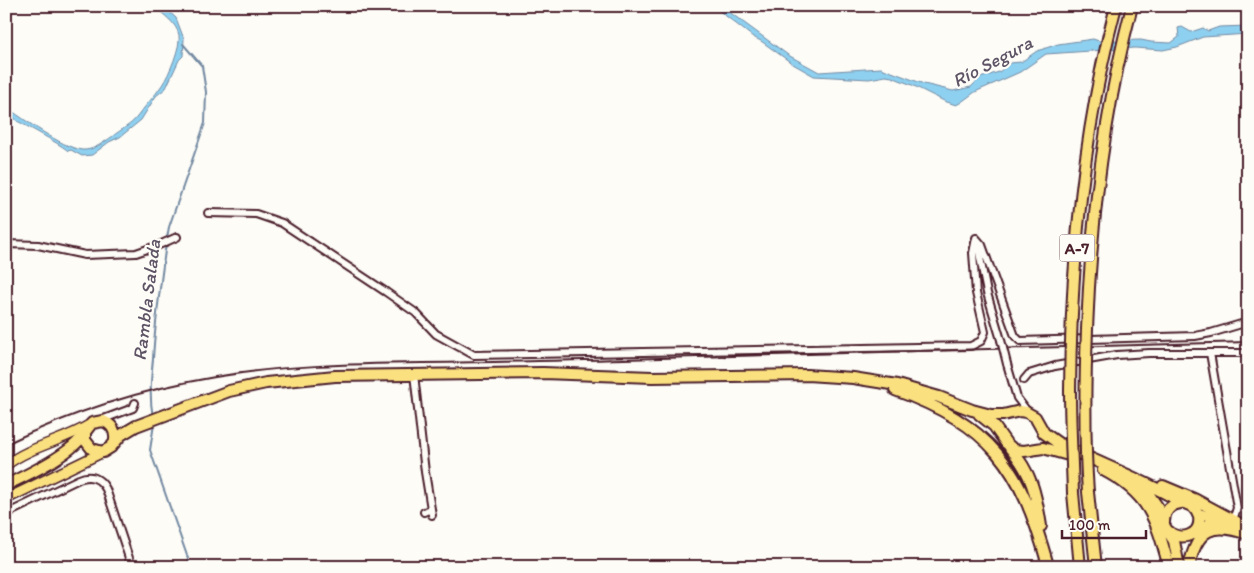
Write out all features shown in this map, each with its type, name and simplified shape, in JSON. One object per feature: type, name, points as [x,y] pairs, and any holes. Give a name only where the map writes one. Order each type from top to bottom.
[{"type":"highway","name":"A-7","points":[[1080,567],[1073,493],[1070,357],[1073,295],[1082,193],[1098,86],[1116,6]]},
{"type":"highway","name":"A-7","points":[[1096,567],[1088,492],[1084,401],[1090,254],[1104,137],[1132,6]]},
{"type":"highway","points":[[64,454],[82,450],[99,451],[111,447],[121,435],[140,425],[229,392],[256,385],[335,376],[544,373],[662,377],[795,375],[853,378],[884,382],[921,392],[972,410],[995,415],[1023,411],[1030,413],[1038,419],[1047,436],[1058,443],[1124,472],[1181,503]]},
{"type":"highway","points":[[853,378],[893,390],[933,406],[960,420],[985,440],[1007,465],[1021,488],[1034,520],[1047,565]]},
{"type":"highway","points":[[972,410],[990,422],[1023,465],[1032,484],[1039,508],[1047,565]]},
{"type":"highway","points":[[1014,413],[1004,423],[1002,430],[1005,441],[1017,451],[1040,448],[1051,449],[1127,479],[1147,492],[1157,506],[1174,541],[1179,567]]},
{"type":"highway","points":[[6,486],[64,454],[80,441],[87,428],[100,421],[112,422],[124,428],[140,425]]},
{"type":"highway","points":[[112,422],[115,440]]},
{"type":"highway","points":[[1030,449],[1040,439],[1041,427]]},
{"type":"highway","points":[[87,428],[86,443],[99,451]]},
{"type":"highway","points":[[1100,468],[1124,482],[1143,500],[1154,519],[1169,567]]},
{"type":"highway","points":[[1124,472],[1182,493],[1248,530]]},
{"type":"highway","points":[[1186,567],[1194,532],[1199,521],[1197,513],[1189,504],[1176,503],[1168,509],[1165,513],[1166,527],[1177,537],[1188,537],[1194,532]]},
{"type":"highway","points":[[1190,567],[1196,545],[1206,532],[1218,527],[1248,530]]},
{"type":"main road","points":[[6,465],[32,450],[87,428]]},
{"type":"main road","points":[[6,501],[99,451]]},
{"type":"main road","points":[[1197,513],[1232,522]]},
{"type":"main road","points":[[1194,532],[1212,522],[1232,522]]},
{"type":"street","points":[[208,213],[256,214],[282,223],[394,297],[416,313],[436,334],[474,356],[971,346],[980,341],[985,332],[976,293],[973,253],[976,238]]},
{"type":"street","points":[[6,244],[38,245],[63,252],[85,255],[136,253],[159,246],[177,237]]},
{"type":"street","points":[[976,238],[982,245],[1015,336],[1020,341],[1195,336],[1211,334],[1248,322]]},
{"type":"street","points":[[976,238],[987,293],[1017,398],[1030,413]]},
{"type":"street","points":[[1024,380],[1029,374],[1055,366],[1118,356],[1150,353],[1248,352]]},
{"type":"street","points":[[1210,353],[1237,508],[1232,522]]},
{"type":"street","points":[[414,374],[424,472],[431,512],[424,512]]},
{"type":"street","points":[[1014,413],[1017,398]]},
{"type":"street","points":[[112,422],[133,408],[135,403]]},
{"type":"street","points":[[6,514],[79,479],[94,477],[103,484],[106,490],[132,567]]},
{"type":"water","points":[[154,6],[163,6],[176,18],[184,39],[183,56],[179,60],[166,88],[156,96],[141,120],[120,137],[109,142],[92,155],[82,156],[71,150],[68,151],[6,113],[6,107],[53,138],[73,148],[82,150],[98,146],[129,125],[162,85],[171,68],[178,46],[179,35],[175,26]]},
{"type":"water","points":[[713,6],[721,6],[788,55],[819,72],[881,68],[924,84],[953,91],[971,87],[980,78],[999,72],[1010,63],[1021,62],[1037,51],[1058,44],[1093,39],[1099,41],[1141,40],[1171,43],[1179,37],[1178,28],[1182,27],[1191,32],[1203,28],[1208,31],[1219,27],[1248,26],[1248,34],[1203,37],[1163,50],[1135,48],[1046,54],[1020,72],[975,92],[956,105],[892,77],[886,76],[869,79],[814,76],[753,37]]},
{"type":"waterway","name":"Rambla Salada","points":[[167,238],[169,227],[205,123],[206,92],[202,66],[183,44]]},
{"type":"waterway","name":"Rambla Salada","points":[[153,417],[152,374],[166,243]]},
{"type":"waterway","name":"Rambla Salada","points":[[154,424],[150,450],[191,567]]},
{"type":"railway","points":[[6,444],[82,412],[135,395],[188,382],[267,370],[371,364],[599,360],[1248,342]]},
{"type":"water label","name":"Río Segura","points":[[992,61]]}]
